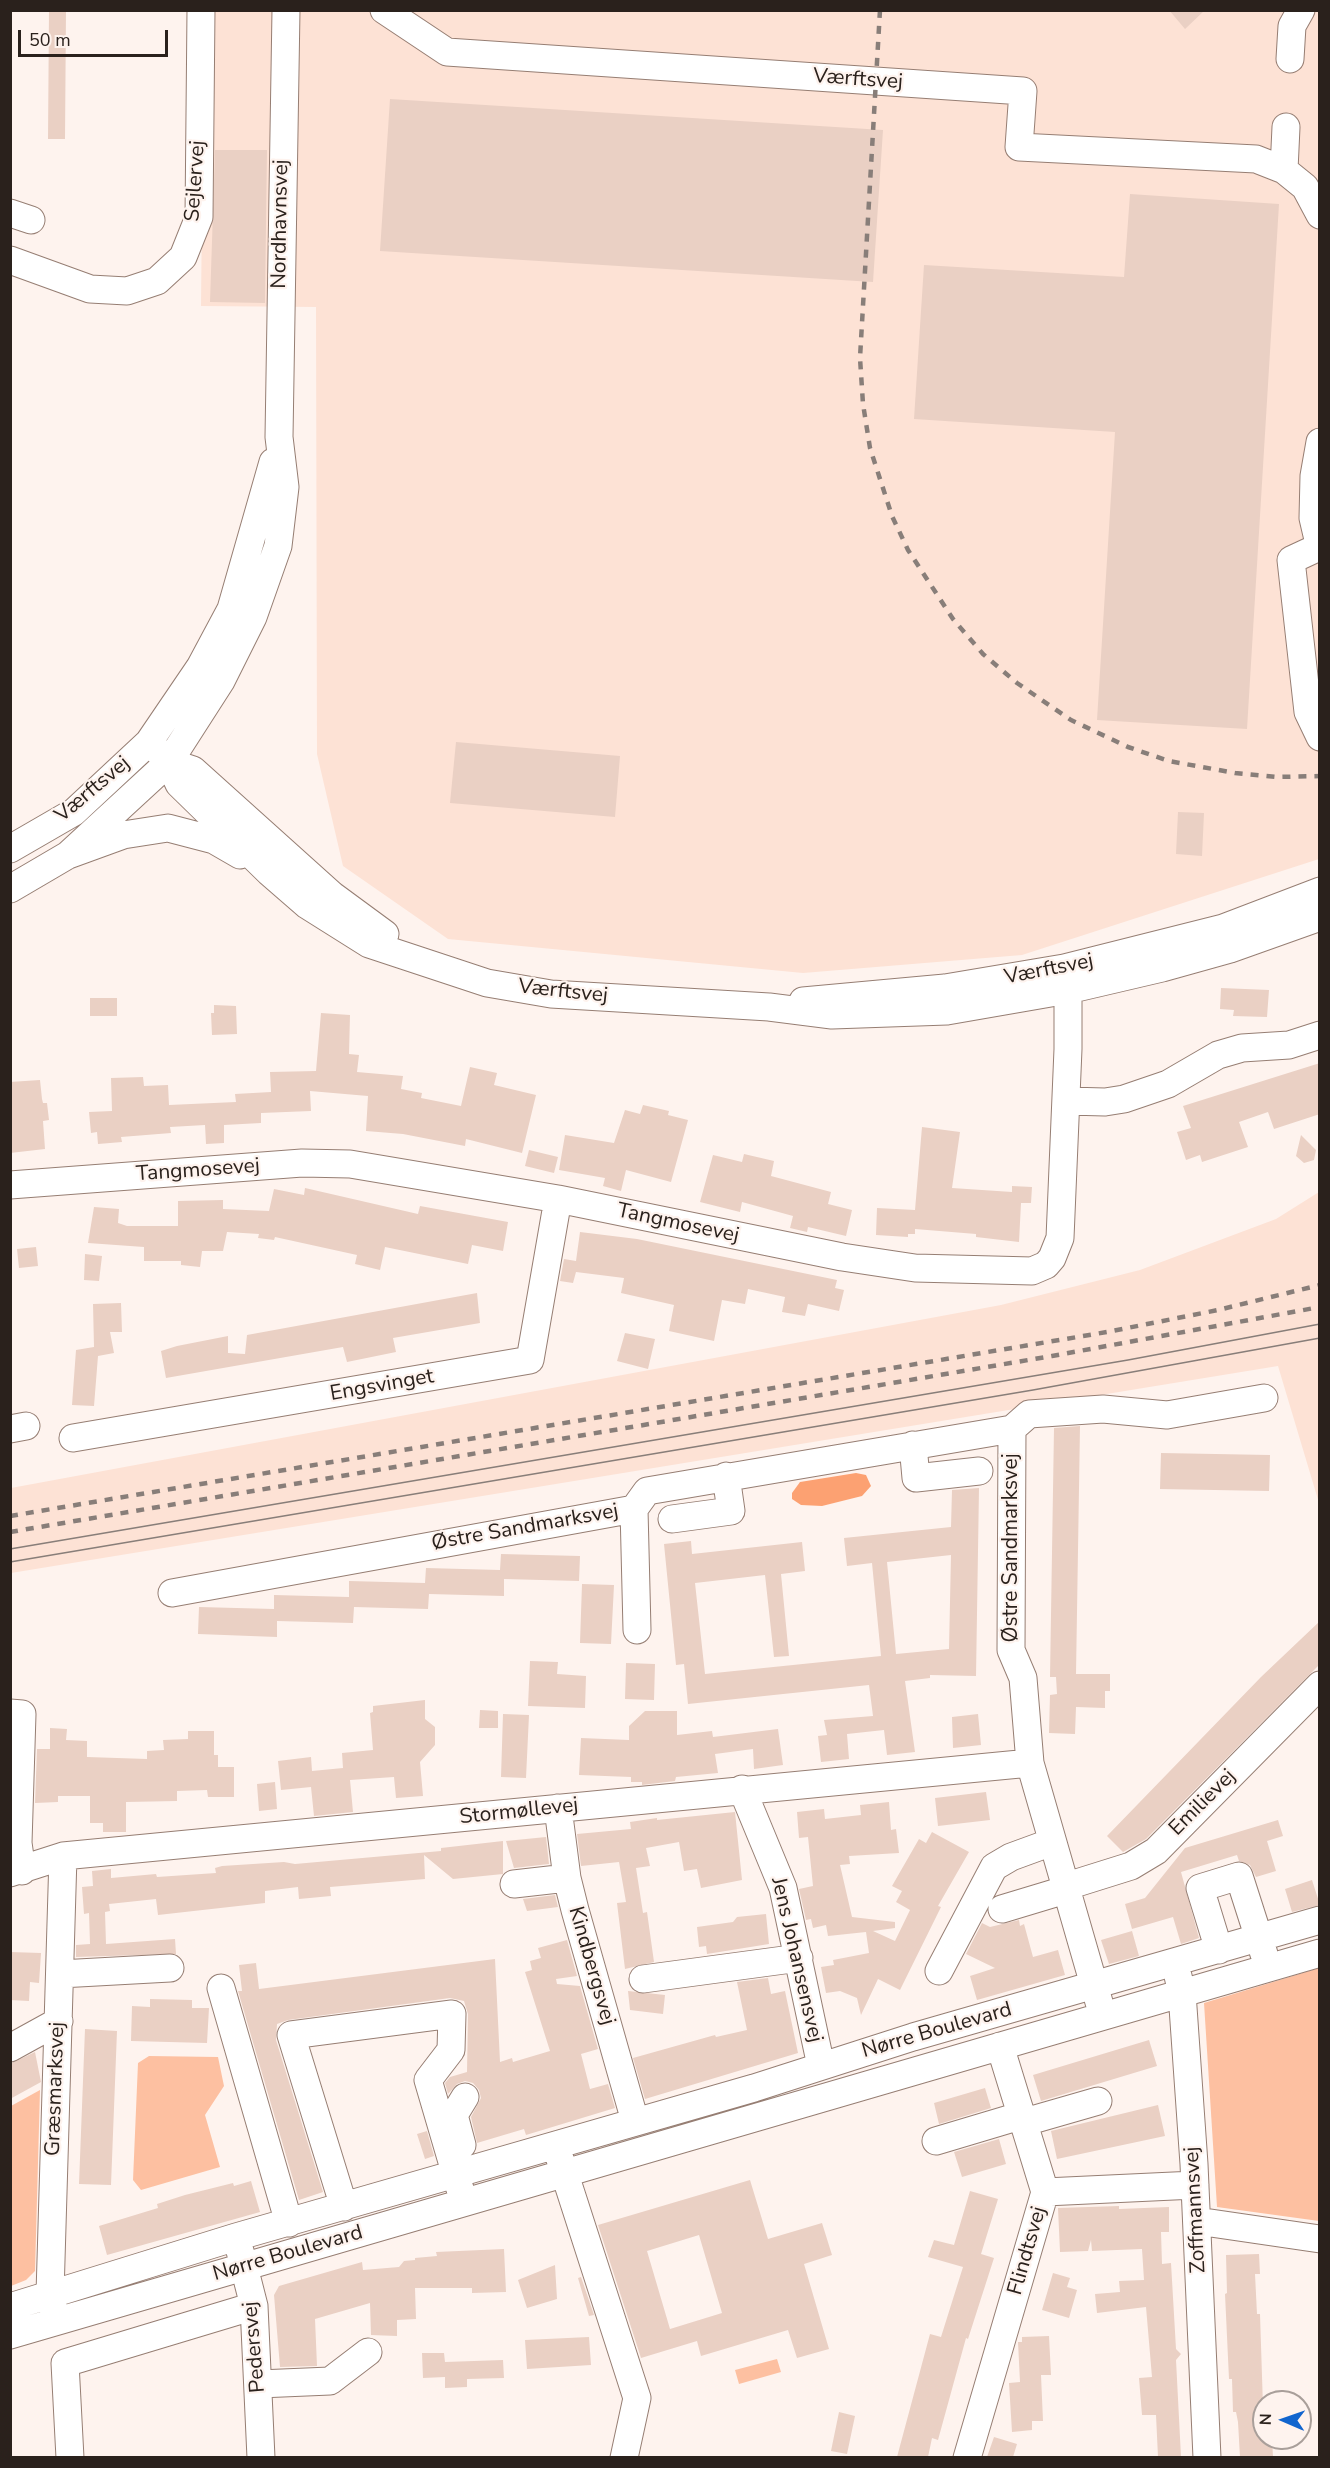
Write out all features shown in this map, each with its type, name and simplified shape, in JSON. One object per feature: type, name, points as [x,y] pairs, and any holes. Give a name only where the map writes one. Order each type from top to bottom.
[{"type":"street","name":"Sejlervej","points":[[10,260],[90,289],[127,291],[157,281],[183,257],[198,217],[201,10]]},
{"type":"street","name":"Nordhavnsvej","points":[[169,762],[221,681],[253,617],[278,546],[285,487],[279,437],[286,10]]},
{"type":"street","name":"Værftsvej","points":[[384,10],[447,52],[1023,91],[1019,147],[1256,159],[1284,170],[1305,187],[1320,215]]},
{"type":"street","points":[[1290,59],[1292,26],[1301,10]]},
{"type":"street","points":[[1284,170],[1286,127]]},
{"type":"street","name":"Nordhavnsvej","points":[[149,742],[200,667],[231,609],[268,488],[279,437]]},
{"type":"street","points":[[1320,442],[1314,476],[1313,518],[1319,548],[1291,560],[1308,712],[1320,737]]},
{"type":"street","name":"Værftsvej","points":[[10,849],[74,812],[149,742],[169,762],[179,784],[268,872],[307,905],[369,944],[487,983],[551,994],[769,1007],[832,1015],[894,1015],[947,1011],[1066,979],[1223,928],[1320,891]]},
{"type":"street","name":"Værftsvej","points":[[68,855],[169,762]]},
{"type":"street","name":"Værftsvej","points":[[169,762],[193,770],[332,895],[374,928],[431,963]]},
{"type":"street","name":"Værftsvej","points":[[10,889],[68,855],[123,835],[168,828],[214,840],[268,872]]},
{"type":"street","name":"Værftsvej","points":[[1066,979],[1230,950],[1320,917]]},
{"type":"street","name":"Tangmosevej","points":[[10,1185],[302,1163],[350,1164],[558,1199],[853,1259],[915,1268],[1032,1271],[1046,1265],[1052,1258],[1060,1238],[1067,1101],[1066,979]]},
{"type":"street","points":[[1067,1101],[1105,1102],[1124,1099],[1167,1084],[1218,1055],[1242,1048],[1289,1045],[1320,1035]]},
{"type":"street","name":"Engsvinget","points":[[73,1438],[530,1360],[558,1199]]},
{"type":"street","name":"Østre Sandmarksvej","points":[[172,1593],[634,1509],[647,1491],[1012,1429],[1029,1414],[1103,1408],[1167,1415],[1264,1398]]},
{"type":"street","name":"Østre Sandmarksvej","points":[[1012,1429],[1011,1650],[1023,1678],[1030,1763],[1103,2016]]},
{"type":"street","points":[[913,1445],[916,1478],[979,1471]]},
{"type":"street","points":[[672,1519],[743,1509],[726,1476]]},
{"type":"street","points":[[634,1509],[637,1630]]},
{"type":"street","name":"Emilievej","points":[[1002,1909],[1131,1866],[1156,1851],[1320,1685]]},
{"type":"street","points":[[16,1713],[18,1843],[16,1872]]},
{"type":"street","name":"Stormøllevej","points":[[16,1872],[63,1856],[1030,1763]]},
{"type":"street","name":"Jens Johansensvej","points":[[742,1789],[783,1888],[821,2066]]},
{"type":"street","name":"Kindbergsvej","points":[[558,1808],[567,1878],[635,2121]]},
{"type":"street","points":[[939,1971],[994,1867],[1011,1857],[1052,1842]]},
{"type":"street","name":"Græsmarksvej","points":[[57,2321],[50,2294],[63,1856]]},
{"type":"street","points":[[1219,1950],[1200,1888],[1239,1876],[1268,1968]]},
{"type":"street","points":[[514,1884],[567,1878]]},
{"type":"street","name":"Nørre Boulevard","points":[[10,2307],[237,2237],[754,2088],[821,2066],[1320,1920]]},
{"type":"street","name":"Nørre Boulevard","points":[[10,2335],[1320,1953]]},
{"type":"street","points":[[643,1979],[799,1958]]},
{"type":"street","name":"Zoffmannsvej","points":[[1175,1963],[1182,1993],[1195,2185],[1207,2457]]},
{"type":"street","points":[[60,1974],[170,1968]]},
{"type":"street","name":"Nørre Boulevard","points":[[220,1988],[289,2223]]},
{"type":"street","points":[[344,2207],[291,2035],[452,2014],[451,2050],[428,2080],[462,2171]]},
{"type":"street","points":[[10,2048],[59,2021]]},
{"type":"street","name":"Flindtsvej","points":[[967,2457],[1045,2192],[1000,2046]]},
{"type":"street","points":[[463,2202],[462,2171],[454,2115],[465,2097]]},
{"type":"street","points":[[936,2141],[1098,2101]]},
{"type":"street","points":[[555,2144],[637,2398],[624,2457]]},
{"type":"street","points":[[1045,2192],[1195,2185]]},
{"type":"street","points":[[1197,2221],[1320,2239]]},
{"type":"street","name":"Pedersvej","points":[[237,2237],[254,2306],[261,2457]]},
{"type":"street","points":[[70,2457],[65,2363],[254,2306]]},
{"type":"street","points":[[259,2385],[330,2381],[368,2352]]},
{"type":"shaded area","points":[[204,11],[1319,11],[1319,859],[1022,955],[803,973],[448,939],[343,866],[317,754],[316,307],[201,306]]},
{"type":"shaded area","points":[[1319,1192],[1319,1503],[1278,1366],[11,1573],[11,1488],[1001,1305],[1140,1270],[1276,1219]]},
{"type":"shaded area","points":[[856,1473],[866,1475],[871,1486],[862,1496],[822,1506],[801,1505],[792,1499],[792,1493],[800,1482]]},
{"type":"shaded area","points":[[1319,1968],[1319,2221],[1217,2207],[1204,2003]]},
{"type":"shaded area","points":[[149,2056],[218,2057],[224,2086],[205,2115],[220,2167],[141,2190],[133,2180],[138,2063]]},
{"type":"shaded area","points":[[40,2090],[35,2271],[26,2280],[11,2286],[11,2106]]},
{"type":"shaded area","points":[[777,2359],[781,2372],[739,2384],[735,2370]]},
{"type":"building","points":[[49,10],[66,10],[65,139],[48,139]]},
{"type":"building","points":[[1169,10],[1205,10],[1185,29]]},
{"type":"building","points":[[390,99],[883,130],[873,282],[380,251]]},
{"type":"building","points":[[215,150],[267,150],[265,303],[210,302]]},
{"type":"building","points":[[1130,194],[1279,204],[1247,729],[1097,720],[1115,432],[914,419],[924,265],[1124,277]]},
{"type":"building","points":[[456,742],[620,756],[615,817],[450,803]]},
{"type":"building","points":[[1178,812],[1204,813],[1202,856],[1176,854]]},
{"type":"building","points":[[1221,988],[1269,990],[1267,1017],[1233,1016],[1234,1010],[1220,1009]]},
{"type":"building","points":[[90,998],[117,998],[117,1016],[90,1016]]},
{"type":"building","points":[[214,1005],[236,1006],[237,1034],[212,1035],[211,1013],[214,1013]]},
{"type":"building","points":[[321,1013],[350,1015],[349,1054],[359,1055],[357,1072],[403,1076],[401,1089],[422,1093],[421,1098],[461,1106],[470,1067],[497,1073],[494,1085],[536,1095],[522,1153],[466,1139],[465,1146],[403,1134],[366,1131],[368,1096],[310,1091],[311,1111],[261,1113],[261,1123],[224,1125],[224,1143],[206,1144],[205,1125],[170,1127],[171,1133],[121,1137],[122,1142],[98,1144],[97,1132],[91,1133],[89,1112],[112,1111],[111,1078],[143,1077],[144,1086],[168,1085],[169,1105],[236,1102],[235,1094],[271,1092],[270,1072],[316,1071]]},
{"type":"building","points":[[1320,1063],[1320,1114],[1274,1129],[1268,1112],[1239,1122],[1248,1147],[1202,1162],[1200,1155],[1186,1160],[1177,1132],[1191,1128],[1183,1106]]},
{"type":"building","points":[[40,1080],[42,1099],[43,1103],[47,1103],[49,1120],[43,1121],[45,1149],[10,1153],[10,1082]]},
{"type":"building","points":[[643,1105],[669,1111],[668,1115],[688,1120],[671,1182],[626,1170],[621,1191],[603,1186],[605,1178],[559,1170],[565,1135],[614,1143],[625,1110],[640,1114]]},
{"type":"building","points":[[922,1127],[960,1132],[952,1188],[1012,1192],[1012,1186],[1032,1187],[1031,1203],[1021,1203],[1019,1242],[976,1237],[976,1234],[915,1229],[915,1234],[908,1234],[908,1237],[876,1235],[877,1208],[915,1210]]},
{"type":"building","points":[[1301,1135],[1316,1150],[1314,1160],[1304,1163],[1296,1156]]},
{"type":"building","points":[[529,1150],[558,1157],[554,1173],[525,1166]]},
{"type":"building","points":[[744,1154],[774,1161],[771,1176],[831,1192],[828,1204],[852,1210],[846,1236],[808,1227],[807,1232],[790,1228],[793,1216],[742,1202],[740,1212],[700,1202],[713,1155],[742,1162]]},
{"type":"building","points":[[305,1188],[418,1214],[420,1206],[508,1222],[503,1251],[472,1245],[468,1264],[385,1247],[380,1270],[355,1264],[357,1255],[275,1237],[274,1240],[258,1238],[259,1234],[227,1232],[223,1251],[202,1251],[200,1267],[181,1265],[181,1261],[144,1261],[144,1247],[88,1243],[94,1207],[119,1209],[118,1223],[127,1226],[178,1226],[178,1201],[223,1200],[223,1209],[269,1211],[274,1189],[304,1195]]},
{"type":"building","points":[[580,1232],[637,1239],[837,1280],[835,1288],[844,1290],[839,1311],[808,1304],[805,1316],[782,1312],[785,1297],[748,1289],[745,1304],[722,1300],[714,1341],[669,1331],[674,1305],[621,1293],[624,1278],[576,1272],[573,1283],[560,1281],[564,1259],[576,1261]]},
{"type":"building","points":[[36,1247],[38,1266],[19,1268],[17,1249]]},
{"type":"building","points":[[85,1254],[102,1256],[99,1281],[84,1280]]},
{"type":"building","points":[[477,1293],[480,1323],[393,1338],[396,1352],[347,1362],[343,1347],[166,1378],[161,1351],[177,1346],[228,1336],[228,1353],[245,1354],[247,1335]]},
{"type":"building","points":[[121,1303],[122,1332],[110,1332],[114,1353],[98,1356],[94,1406],[72,1405],[76,1350],[94,1347],[93,1304]]},
{"type":"building","points":[[625,1333],[655,1339],[648,1369],[617,1361]]},
{"type":"building","points":[[1080,1426],[1076,1674],[1110,1674],[1110,1691],[1105,1691],[1105,1708],[1076,1707],[1075,1734],[1049,1733],[1050,1695],[1057,1694],[1056,1677],[1050,1677],[1054,1428]]},
{"type":"building","points":[[1161,1453],[1270,1455],[1269,1491],[1160,1489]]},
{"type":"building","points":[[979,1488],[976,1676],[930,1675],[930,1678],[905,1681],[915,1752],[887,1755],[884,1730],[847,1734],[849,1759],[821,1762],[818,1736],[827,1735],[824,1720],[873,1716],[869,1685],[688,1704],[684,1664],[676,1665],[664,1544],[691,1541],[692,1554],[802,1542],[805,1571],[781,1574],[789,1656],[774,1657],[765,1575],[695,1583],[705,1674],[881,1656],[872,1563],[847,1566],[844,1538],[951,1527],[952,1490]],"holes":[[[951,1555],[949,1649],[896,1654],[887,1562]]]},
{"type":"building","points":[[501,1554],[580,1556],[579,1581],[504,1579],[504,1596],[429,1594],[428,1609],[354,1607],[353,1623],[277,1621],[277,1637],[198,1634],[199,1607],[274,1609],[274,1595],[349,1597],[349,1581],[425,1583],[426,1568],[500,1570]]},
{"type":"building","points":[[582,1584],[614,1585],[611,1644],[580,1643]]},
{"type":"building","points":[[1320,1621],[1320,1664],[1146,1839],[1123,1852],[1107,1836],[1261,1677]]},
{"type":"building","points":[[530,1661],[558,1662],[557,1674],[586,1676],[585,1708],[528,1706]]},
{"type":"building","points":[[626,1663],[655,1664],[654,1700],[625,1699]]},
{"type":"building","points":[[425,1700],[425,1719],[435,1727],[435,1745],[420,1762],[423,1796],[396,1798],[394,1777],[350,1780],[353,1812],[314,1816],[311,1787],[281,1790],[278,1761],[311,1757],[312,1771],[343,1768],[342,1753],[373,1750],[370,1713],[373,1712],[373,1706]]},
{"type":"building","points":[[480,1710],[498,1711],[498,1728],[479,1728]]},
{"type":"building","points":[[645,1711],[677,1711],[677,1735],[712,1731],[713,1737],[778,1729],[783,1765],[754,1769],[753,1749],[715,1754],[718,1773],[676,1777],[675,1781],[642,1785],[642,1782],[631,1782],[631,1777],[579,1775],[581,1738],[629,1740],[629,1726]]},
{"type":"building","points":[[503,1714],[529,1715],[526,1778],[501,1777]]},
{"type":"building","points":[[978,1714],[981,1745],[953,1748],[952,1717]]},
{"type":"building","points":[[50,1728],[67,1729],[66,1740],[87,1741],[87,1757],[147,1759],[147,1751],[164,1750],[163,1740],[188,1739],[188,1731],[214,1731],[214,1755],[218,1755],[218,1767],[234,1767],[234,1797],[208,1797],[207,1790],[177,1791],[177,1801],[126,1802],[126,1832],[103,1832],[103,1823],[90,1823],[90,1796],[58,1796],[58,1802],[35,1803],[37,1749],[50,1749]]},
{"type":"building","points":[[275,1782],[277,1809],[259,1811],[257,1784]]},
{"type":"building","points":[[986,1792],[990,1820],[938,1826],[935,1798]]},
{"type":"building","points":[[889,1802],[891,1830],[896,1829],[899,1853],[849,1856],[850,1864],[840,1865],[852,1917],[895,1922],[895,1928],[873,1931],[895,1941],[910,1910],[896,1902],[902,1891],[892,1886],[919,1839],[926,1843],[932,1832],[969,1852],[938,1906],[941,1907],[900,1990],[878,1979],[861,2015],[857,1998],[840,1991],[826,1993],[821,1967],[834,1965],[833,1960],[869,1953],[866,1932],[828,1936],[826,1925],[813,1928],[811,1919],[806,1920],[799,1889],[813,1886],[808,1837],[799,1838],[797,1812],[824,1809],[825,1819],[861,1815],[860,1805]]},
{"type":"building","points":[[735,1812],[742,1880],[701,1888],[697,1869],[684,1871],[679,1842],[646,1848],[650,1866],[636,1868],[643,1913],[647,1912],[654,1962],[625,1969],[617,1903],[626,1902],[619,1862],[581,1866],[577,1834],[631,1829],[630,1822],[657,1818],[657,1820]]},
{"type":"building","points":[[1278,1820],[1283,1836],[1267,1841],[1276,1871],[1256,1877],[1250,1865],[1239,1861],[1237,1855],[1181,1872],[1199,1938],[1181,1944],[1173,1917],[1132,1929],[1125,1904],[1145,1898],[1185,1848]]},
{"type":"building","points":[[546,1837],[549,1864],[514,1868],[506,1841]]},
{"type":"building","points":[[503,1841],[503,1874],[453,1879],[424,1855],[425,1879],[330,1887],[331,1896],[299,1899],[298,1887],[265,1891],[265,1903],[158,1915],[156,1899],[109,1904],[110,1911],[105,1912],[106,1944],[175,1939],[176,1954],[76,1957],[76,1945],[90,1944],[89,1913],[84,1914],[82,1887],[93,1886],[92,1871],[111,1869],[111,1878],[156,1874],[157,1877],[216,1873],[215,1868],[222,1866],[284,1862],[295,1864],[441,1851],[441,1848]]},
{"type":"building","points":[[1312,1880],[1320,1905],[1292,1912],[1285,1889]]},
{"type":"building","points":[[555,1895],[558,1907],[527,1911],[523,1899]]},
{"type":"building","points":[[766,1914],[769,1944],[707,1954],[706,1946],[699,1947],[697,1927],[733,1922],[737,1917]]},
{"type":"building","points":[[1019,1920],[1020,1926],[1024,1924],[1033,1957],[1058,1950],[1065,1975],[977,2000],[970,1976],[995,1968],[966,1954],[982,1923],[990,1927]]},
{"type":"building","points":[[1132,1931],[1139,1956],[1109,1964],[1101,1940]]},
{"type":"building","points":[[567,1940],[577,1976],[556,1979],[557,1984],[580,1986],[598,2049],[581,2054],[590,2089],[608,2084],[615,2108],[526,2135],[524,2129],[477,2143],[471,2117],[481,2098],[479,2090],[473,2083],[465,2081],[457,2084],[448,2094],[445,2083],[450,2077],[467,2072],[468,2014],[464,2001],[450,1998],[288,2020],[277,2024],[276,2040],[323,2192],[299,2200],[238,1991],[242,1991],[239,1965],[256,1963],[259,1989],[495,1959],[500,2062],[512,2058],[513,2062],[550,2051],[525,1972],[532,1970],[530,1961],[541,1958],[538,1948]]},
{"type":"building","points":[[10,1952],[41,1953],[39,1983],[30,1982],[29,2001],[10,2000]]},
{"type":"building","points":[[768,1978],[771,1994],[785,1991],[798,2053],[645,2099],[633,2058],[715,2035],[716,2037],[747,2030],[737,1982]]},
{"type":"building","points":[[628,1991],[665,1995],[663,2014],[630,2010]]},
{"type":"building","points":[[150,1999],[192,2000],[192,2008],[209,2008],[207,2043],[131,2041],[132,2006],[150,2007]]},
{"type":"building","points":[[85,2029],[117,2031],[111,2185],[79,2184]]},
{"type":"building","points":[[1149,2040],[1157,2066],[1041,2101],[1033,2075]]},
{"type":"building","points":[[35,2052],[41,2082],[10,2099],[10,2064]]},
{"type":"building","points":[[985,2088],[991,2108],[939,2124],[934,2103]]},
{"type":"building","points":[[1158,2105],[1165,2136],[1057,2159],[1051,2131]]},
{"type":"building","points":[[427,2131],[434,2156],[425,2159],[417,2134]]},
{"type":"building","points":[[999,2139],[1006,2164],[962,2177],[954,2152]]},
{"type":"building","points":[[750,2180],[768,2239],[822,2223],[832,2255],[804,2264],[829,2349],[797,2358],[788,2330],[701,2356],[697,2341],[641,2358],[598,2225]],"holes":[[[699,2235],[722,2313],[670,2329],[647,2251]]]},
{"type":"building","points":[[251,2181],[260,2212],[107,2255],[99,2226],[158,2208],[157,2204],[185,2195]]},
{"type":"building","points":[[970,2191],[998,2199],[981,2254],[994,2258],[968,2339],[966,2338],[938,2440],[932,2438],[928,2457],[897,2457],[930,2334],[941,2337],[963,2267],[928,2257],[934,2240],[954,2245]]},
{"type":"building","points":[[1119,2206],[1119,2209],[1169,2207],[1169,2232],[1161,2232],[1162,2264],[1171,2263],[1176,2349],[1181,2354],[1176,2360],[1181,2457],[1158,2457],[1156,2415],[1142,2415],[1139,2378],[1152,2377],[1146,2307],[1097,2313],[1095,2294],[1120,2292],[1119,2281],[1144,2280],[1142,2249],[1092,2251],[1091,2240],[1088,2251],[1060,2252],[1058,2208]]},
{"type":"building","points":[[504,2249],[506,2292],[472,2293],[472,2288],[415,2288],[416,2319],[397,2320],[397,2336],[371,2335],[370,2303],[315,2319],[317,2366],[280,2367],[274,2295],[279,2286],[362,2262],[363,2270],[399,2267],[404,2261],[437,2256],[436,2252]]},
{"type":"building","points":[[1259,2254],[1260,2274],[1255,2274],[1257,2314],[1260,2314],[1262,2390],[1252,2390],[1252,2450],[1273,2450],[1273,2457],[1240,2457],[1238,2422],[1236,2412],[1233,2412],[1232,2379],[1229,2379],[1225,2294],[1227,2293],[1226,2255]]},
{"type":"building","points":[[555,2265],[557,2299],[527,2308],[518,2280]]},
{"type":"building","points":[[1053,2273],[1070,2278],[1067,2287],[1077,2290],[1069,2318],[1042,2310]]},
{"type":"building","points":[[581,2277],[594,2315],[589,2316],[578,2278]]},
{"type":"building","points":[[1049,2336],[1051,2375],[1041,2375],[1043,2421],[1032,2421],[1032,2430],[1012,2432],[1009,2383],[1020,2382],[1018,2342],[1022,2342],[1022,2337]]},
{"type":"building","points":[[589,2337],[591,2365],[527,2369],[525,2340]]},
{"type":"building","points":[[422,2353],[444,2353],[445,2362],[503,2360],[504,2378],[467,2379],[467,2387],[445,2388],[445,2377],[423,2378]]},
{"type":"building","points":[[839,2412],[855,2416],[847,2454],[831,2451]]},
{"type":"building","points":[[994,2437],[1017,2444],[1013,2457],[987,2457]]},
{"type":"tram line","points":[[10,1549],[1128,1360],[1320,1324]]},
{"type":"tram line","points":[[10,1562],[1033,1390],[1320,1338]]},
{"type":"railway","points":[[880,10],[860,358],[863,404],[870,448],[892,516],[908,550],[953,619],[983,654],[1017,683],[1071,720],[1128,747],[1169,761],[1235,773],[1276,777],[1320,776]]},
{"type":"railway","points":[[10,1516],[1107,1332],[1218,1310],[1320,1285]]},
{"type":"railway","points":[[10,1532],[1052,1356],[1320,1307]]}]
